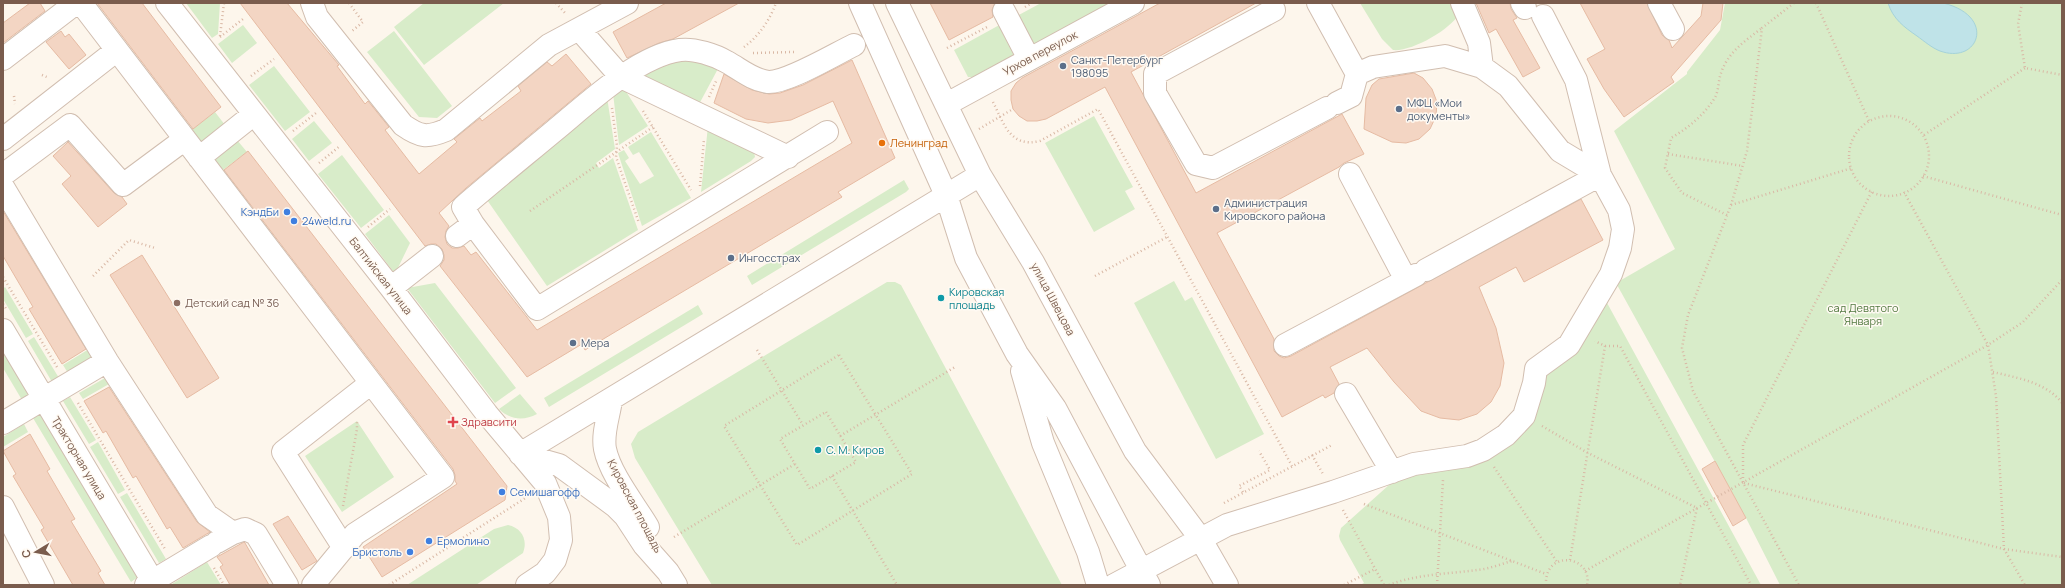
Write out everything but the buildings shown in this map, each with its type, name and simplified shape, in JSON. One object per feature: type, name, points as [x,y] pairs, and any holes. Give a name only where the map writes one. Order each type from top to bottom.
[{"type":"street","points":[[3,59],[76,3]]},
{"type":"street","points":[[81,3],[443,478],[355,534],[313,585]]},
{"type":"street","name":"Балтийская улица","points":[[167,3],[212,43],[234,88],[353,239],[487,414],[545,483],[559,516],[561,540],[555,560],[545,573],[527,585]]},
{"type":"street","points":[[312,3],[317,17],[403,125],[418,135],[434,135],[446,130],[549,45],[627,3]]},
{"type":"street","points":[[860,3],[946,195],[966,258],[1017,354],[1056,408],[1145,577]]},
{"type":"street","name":"улица Швецова","points":[[897,3],[980,175],[1033,262],[1135,451],[1200,538],[1226,585]]},
{"type":"street","name":"Урхов переулок","points":[[947,104],[1133,3]]},
{"type":"street","points":[[1283,6],[1155,74],[1155,93],[1196,164],[1213,168],[1351,96],[1357,74],[1318,3]]},
{"type":"street","points":[[1462,3],[1479,44],[1482,67]]},
{"type":"street","points":[[1659,3],[1673,29]]},
{"type":"street","points":[[1114,585],[1145,577],[1200,538],[1227,525],[1333,492],[1414,464],[1467,456],[1483,450],[1506,435],[1524,416],[1534,383],[1536,369],[1569,345],[1578,331],[1611,274],[1620,248],[1623,230],[1619,210],[1600,175],[1576,80],[1530,9]]},
{"type":"street","points":[[1004,11],[1029,59]]},
{"type":"street","points":[[578,29],[615,82],[706,119],[788,157]]},
{"type":"street","points":[[827,132],[788,157],[700,205],[645,243],[537,309],[465,230],[463,207],[615,82],[659,56],[682,50],[731,57],[750,76],[768,82],[778,81],[854,45]]},
{"type":"street","points":[[3,139],[117,50]]},
{"type":"street","points":[[1357,74],[1372,67],[1445,56],[1482,67],[1508,86],[1560,151],[1600,175]]},
{"type":"street","points":[[199,158],[254,114]]},
{"type":"street","points":[[3,175],[70,125],[123,185],[185,139]]},
{"type":"street","points":[[1350,174],[1416,275]]},
{"type":"street","points":[[520,454],[980,175]]},
{"type":"street","points":[[1285,345],[1600,175]]},
{"type":"street","points":[[3,187],[107,361],[207,515],[220,541]]},
{"type":"street","points":[[391,288],[432,256]]},
{"type":"street","name":"Тракторная улица","points":[[3,330],[151,584]]},
{"type":"street","points":[[1017,354],[1043,443],[1088,552],[1098,585]]},
{"type":"street","points":[[3,423],[107,361]]},
{"type":"street","points":[[344,548],[282,452],[371,383]]},
{"type":"street","points":[[1346,394],[1392,472]]},
{"type":"street","name":"Кировская площадь","points":[[611,400],[605,433],[605,449],[614,471],[652,533],[672,578]]},
{"type":"street","name":"Кировская площадь","points":[[520,454],[559,465],[615,506],[626,516],[644,545],[672,578]]},
{"type":"street","points":[[3,507],[43,585]]},
{"type":"street","points":[[151,584],[176,567],[220,541],[245,529],[256,534],[287,585]]},
{"type":"path","points":[[212,43],[224,3]]},
{"type":"path","points":[[337,42],[363,22],[349,3]]},
{"type":"path","points":[[560,3],[561,9]]},
{"type":"path","points":[[700,205],[708,98],[731,57],[752,41],[764,26],[776,3]]},
{"type":"path","points":[[1727,216],[1682,193],[1665,168],[1671,138],[1690,126],[1715,98],[1721,73],[1728,58],[1737,46],[1794,3]]},
{"type":"path","points":[[1816,3],[1869,121]]},
{"type":"path","points":[[2022,3],[2018,24],[2025,68]]},
{"type":"path","points":[[212,43],[243,19]]},
{"type":"path","points":[[1762,28],[1747,151],[1731,205],[1688,316],[1682,348],[1694,391],[1799,585]]},
{"type":"path","points":[[731,57],[787,51],[827,58]]},
{"type":"path","points":[[234,88],[274,59]]},
{"type":"path","points":[[1924,135],[2025,68],[2062,75]]},
{"type":"path","points":[[615,82],[616,152],[645,243]]},
{"type":"path","points":[[984,84],[1008,131],[1014,138],[1029,143],[1040,141],[1098,109],[1292,466]]},
{"type":"path","points":[[641,108],[700,205]]},
{"type":"path","points":[[978,129],[1013,109]]},
{"type":"path","points":[[277,143],[316,113]]},
{"type":"path","points":[[1881,116],[1893,116],[1906,119],[1916,126],[1924,135],[1928,147],[1929,160],[1919,183],[1896,195],[1884,195],[1872,191],[1860,182],[1852,168],[1849,155],[1852,141],[1859,130],[1869,121],[1881,116]]},
{"type":"path","points":[[530,211],[653,126]]},
{"type":"path","points":[[302,175],[340,146]]},
{"type":"path","points":[[1668,154],[1743,166]]},
{"type":"path","points":[[1731,205],[1852,168]]},
{"type":"path","points":[[1923,176],[2062,215]]},
{"type":"path","points":[[1743,483],[1744,445],[1872,191]]},
{"type":"path","points":[[1904,192],[1988,344],[1996,396],[2004,549],[2025,585]]},
{"type":"path","points":[[353,239],[390,209]]},
{"type":"path","points":[[1095,276],[1167,237]]},
{"type":"path","points":[[94,276],[129,240],[155,248]]},
{"type":"path","points":[[3,277],[176,567]]},
{"type":"path","points":[[1585,571],[1988,344],[2023,322],[2062,280]]},
{"type":"path","points":[[3,287],[7,284]]},
{"type":"path","points":[[1578,331],[1605,346],[1620,346],[1750,585]]},
{"type":"path","points":[[1570,560],[1605,346]]},
{"type":"path","points":[[757,350],[803,425]]},
{"type":"path","points":[[839,355],[912,474],[797,545],[724,426],[782,390],[839,355]]},
{"type":"path","points":[[840,436],[955,367]]},
{"type":"path","points":[[1993,372],[2038,384],[2058,398],[2062,403]]},
{"type":"path","points":[[826,412],[856,462],[810,489],[780,439],[803,425],[826,412]]},
{"type":"path","points":[[342,511],[357,429],[356,414]]},
{"type":"path","points":[[1524,416],[1588,453],[1697,508]]},
{"type":"path","points":[[1218,506],[1332,445]]},
{"type":"path","points":[[1483,450],[1557,562]]},
{"type":"path","points":[[1243,492],[1239,486],[1270,470],[1259,451]]},
{"type":"path","points":[[1437,585],[1439,532],[1445,460]]},
{"type":"path","points":[[674,537],[795,464]]},
{"type":"path","points":[[832,476],[897,585]]},
{"type":"path","points":[[1743,483],[2004,549],[2062,557]]},
{"type":"path","points":[[1333,492],[1384,585]]},
{"type":"path","points":[[389,585],[526,497]]},
{"type":"path","points":[[1363,503],[1546,574]]},
{"type":"path","points":[[1680,585],[1697,508]]},
{"type":"path","points":[[1546,585],[1546,574],[1548,569],[1557,562],[1570,560],[1576,562],[1585,571],[1587,585]]},
{"type":"path","points":[[1389,585],[1400,580],[1479,570],[1513,561]]},
{"type":"path","points":[[1344,585],[1376,569]]},
{"type":"green space","points":[[186,3],[220,3],[218,34],[212,38]]},
{"type":"green space","points":[[424,3],[504,3],[424,65],[394,27]]},
{"type":"green space","points":[[1041,3],[1107,3],[1106,6],[1033,46],[1015,17]]},
{"type":"green space","points":[[1360,3],[1456,3],[1459,14],[1447,27],[1429,39],[1401,50],[1393,50],[1382,39]]},
{"type":"green space","name":"сад Девятого Января","points":[[1725,3],[2062,3],[2062,585],[1780,585],[1746,518],[1616,283],[1675,249],[1614,131],[1687,74],[1687,72],[1720,30]]},
{"type":"green space","points":[[1003,23],[1020,54],[975,77],[968,77],[954,50]]},
{"type":"green space","points":[[243,25],[257,43],[232,63],[218,44]]},
{"type":"green space","points":[[394,31],[452,106],[437,118],[419,117],[367,52]]},
{"type":"green space","points":[[678,54],[720,65],[697,108],[644,83],[643,75]]},
{"type":"green space","points":[[274,66],[310,112],[285,131],[249,85]]},
{"type":"green space","points":[[625,90],[648,126],[619,145],[613,93]]},
{"type":"green space","points":[[607,97],[615,149],[596,163],[599,168],[613,158],[638,230],[547,286],[485,197]]},
{"type":"green space","points":[[215,112],[225,125],[201,145],[190,131]]},
{"type":"green space","points":[[1094,116],[1133,187],[1125,191],[1135,209],[1094,232],[1045,143]]},
{"type":"green space","points":[[314,121],[332,143],[309,161],[292,139]]},
{"type":"green space","points":[[708,126],[754,152],[755,157],[701,192]]},
{"type":"green space","points":[[651,132],[691,198],[642,226],[618,153],[624,150],[629,158],[625,161],[640,184],[654,176],[639,152],[633,155],[628,147]]},
{"type":"green space","points":[[237,140],[247,152],[219,173],[210,161]]},
{"type":"green space","points":[[342,155],[384,210],[361,228],[318,174]]},
{"type":"green space","points":[[904,180],[909,189],[906,192],[752,285],[747,276]]},
{"type":"green space","points":[[389,215],[410,243],[395,274],[365,234]]},
{"type":"green space","points":[[1174,281],[1185,301],[1192,297],[1264,434],[1216,459],[1134,303]]},
{"type":"green space","points":[[887,282],[895,282],[901,285],[1062,585],[712,585],[635,458],[631,444],[638,432]]},
{"type":"green space","points":[[435,283],[516,388],[495,403],[407,288]]},
{"type":"green space","points":[[5,287],[33,334],[26,338],[3,299],[3,289]]},
{"type":"green space","points":[[1606,301],[1761,585],[1360,585],[1364,583],[1340,540],[1339,536],[1341,528],[1399,476],[1475,464],[1544,375],[1578,347],[1594,325]]},
{"type":"green space","points":[[698,305],[703,314],[549,407],[544,398]]},
{"type":"green space","points":[[34,337],[59,378],[52,382],[28,341]]},
{"type":"green space","points":[[89,349],[94,357],[68,373],[63,365]]},
{"type":"green space","points":[[3,351],[30,395],[22,400],[3,368]]},
{"type":"green space","points":[[105,378],[109,384],[83,399],[79,393]]},
{"type":"green space","points":[[520,394],[537,414],[527,418],[517,418],[503,413],[499,409]]},
{"type":"green space","points":[[70,397],[96,440],[89,444],[63,401]]},
{"type":"green space","points":[[41,414],[138,577],[131,582],[33,418]]},
{"type":"green space","points":[[357,421],[394,477],[342,512],[305,456]]},
{"type":"green space","points":[[24,424],[28,432],[3,447],[3,437]]},
{"type":"green space","points":[[98,442],[125,490],[118,494],[90,447]]},
{"type":"green space","points":[[127,493],[166,559],[159,563],[120,497]]},
{"type":"green space","points":[[508,525],[517,529],[523,535],[525,544],[523,553],[476,585],[407,585],[494,529]]},
{"type":"green space","points":[[207,562],[221,585],[172,584]]},
{"type":"water","points":[[1937,2],[1960,9],[1971,18],[1976,28],[1976,37],[1972,45],[1965,51],[1954,53],[1940,51],[1903,26],[1893,14],[1888,3]]},
{"type":"place","name":"Санкт-Петербург 198095","points":[[1063,66]]},
{"type":"place","name":"МФЦ «Мои документы»","points":[[1399,109]]},
{"type":"place","name":"Ленинград","points":[[882,143]]},
{"type":"place","name":"Администрация Кировского района","points":[[1216,209]]},
{"type":"place","name":"КэндБи","points":[[287,212]]},
{"type":"place","name":"24weld.ru","points":[[294,221]]},
{"type":"place","name":"Ингосстрах","points":[[731,258]]},
{"type":"place","name":"Кировская площадь","points":[[941,298]]},
{"type":"place","name":"Детский сад № 36","points":[[177,303]]},
{"type":"place","name":"Мера","points":[[573,343]]},
{"type":"place","name":"Здравсити","points":[[453,422]]},
{"type":"place","name":"С. М. Киров","points":[[818,450]]},
{"type":"place","name":"Семишагофф","points":[[502,492]]},
{"type":"place","name":"Ермолино","points":[[429,541]]},
{"type":"place","name":"Бристоль","points":[[410,552]]}]
